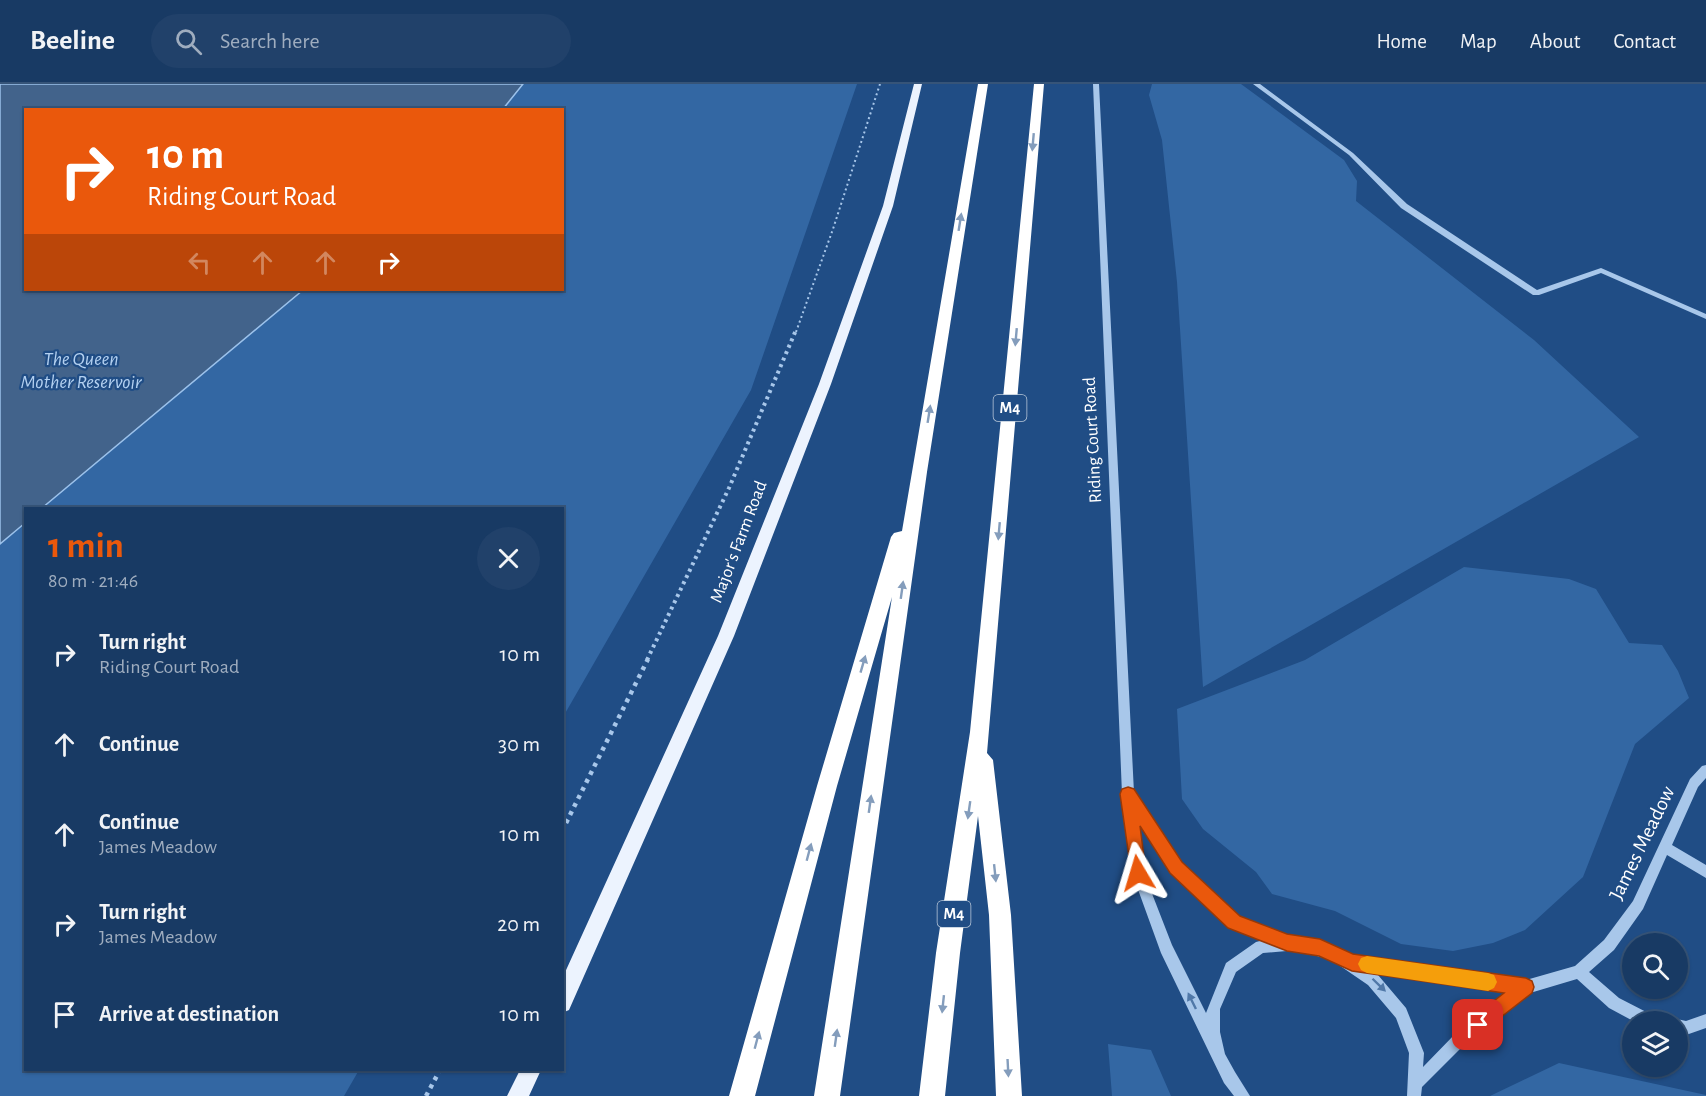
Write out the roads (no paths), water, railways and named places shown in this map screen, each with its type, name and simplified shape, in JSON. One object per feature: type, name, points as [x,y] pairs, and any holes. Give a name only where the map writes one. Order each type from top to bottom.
[{"type":"highway","points":[[827,1096],[920,472],[982,84]]},
{"type":"highway","name":"M4","points":[[932,1096],[948,953],[980,732],[1038,84]]},
{"type":"highway","points":[[742,1096],[827,786],[920,472]]},
{"type":"highway","name":"M4","points":[[980,732],[1000,915],[1009,1096]]},
{"type":"main road","name":"Major's Farm Road","points":[[564,999],[726,636],[825,384],[888,206],[918,84]]},
{"type":"main road","points":[[518,1096],[530,1071]]},
{"type":"street","name":"Riding Court Road","points":[[1096,84],[1128,794],[1138,873],[1166,948],[1239,1093]]},
{"type":"street","points":[[1256,84],[1351,154],[1404,206],[1536,293],[1601,270],[1706,317]]},
{"type":"street","name":"James Meadow","points":[[1419,1081],[1461,1038],[1526,987],[1579,972],[1609,945],[1638,904],[1694,783],[1706,770]]},
{"type":"street","points":[[1128,794],[1176,867],[1234,922],[1287,942],[1320,947],[1352,962],[1382,986],[1404,1017],[1416,1049],[1419,1081],[1414,1096]]},
{"type":"street","points":[[1665,847],[1706,872]]},
{"type":"street","points":[[1218,1053],[1211,1018],[1217,988],[1233,963],[1257,948],[1287,942]]},
{"type":"street","name":"James Meadow","points":[[1352,962],[1526,987]]},
{"type":"street","points":[[1579,972],[1614,1003],[1630,1011]]},
{"type":"street","points":[[1688,1027],[1706,1021]]},
{"type":"water","name":"The Queen Mother Reservoir","points":[[0,84],[523,84],[504,108],[24,108],[24,291],[302,291],[43,507],[24,507],[24,524],[0,544]]}]
